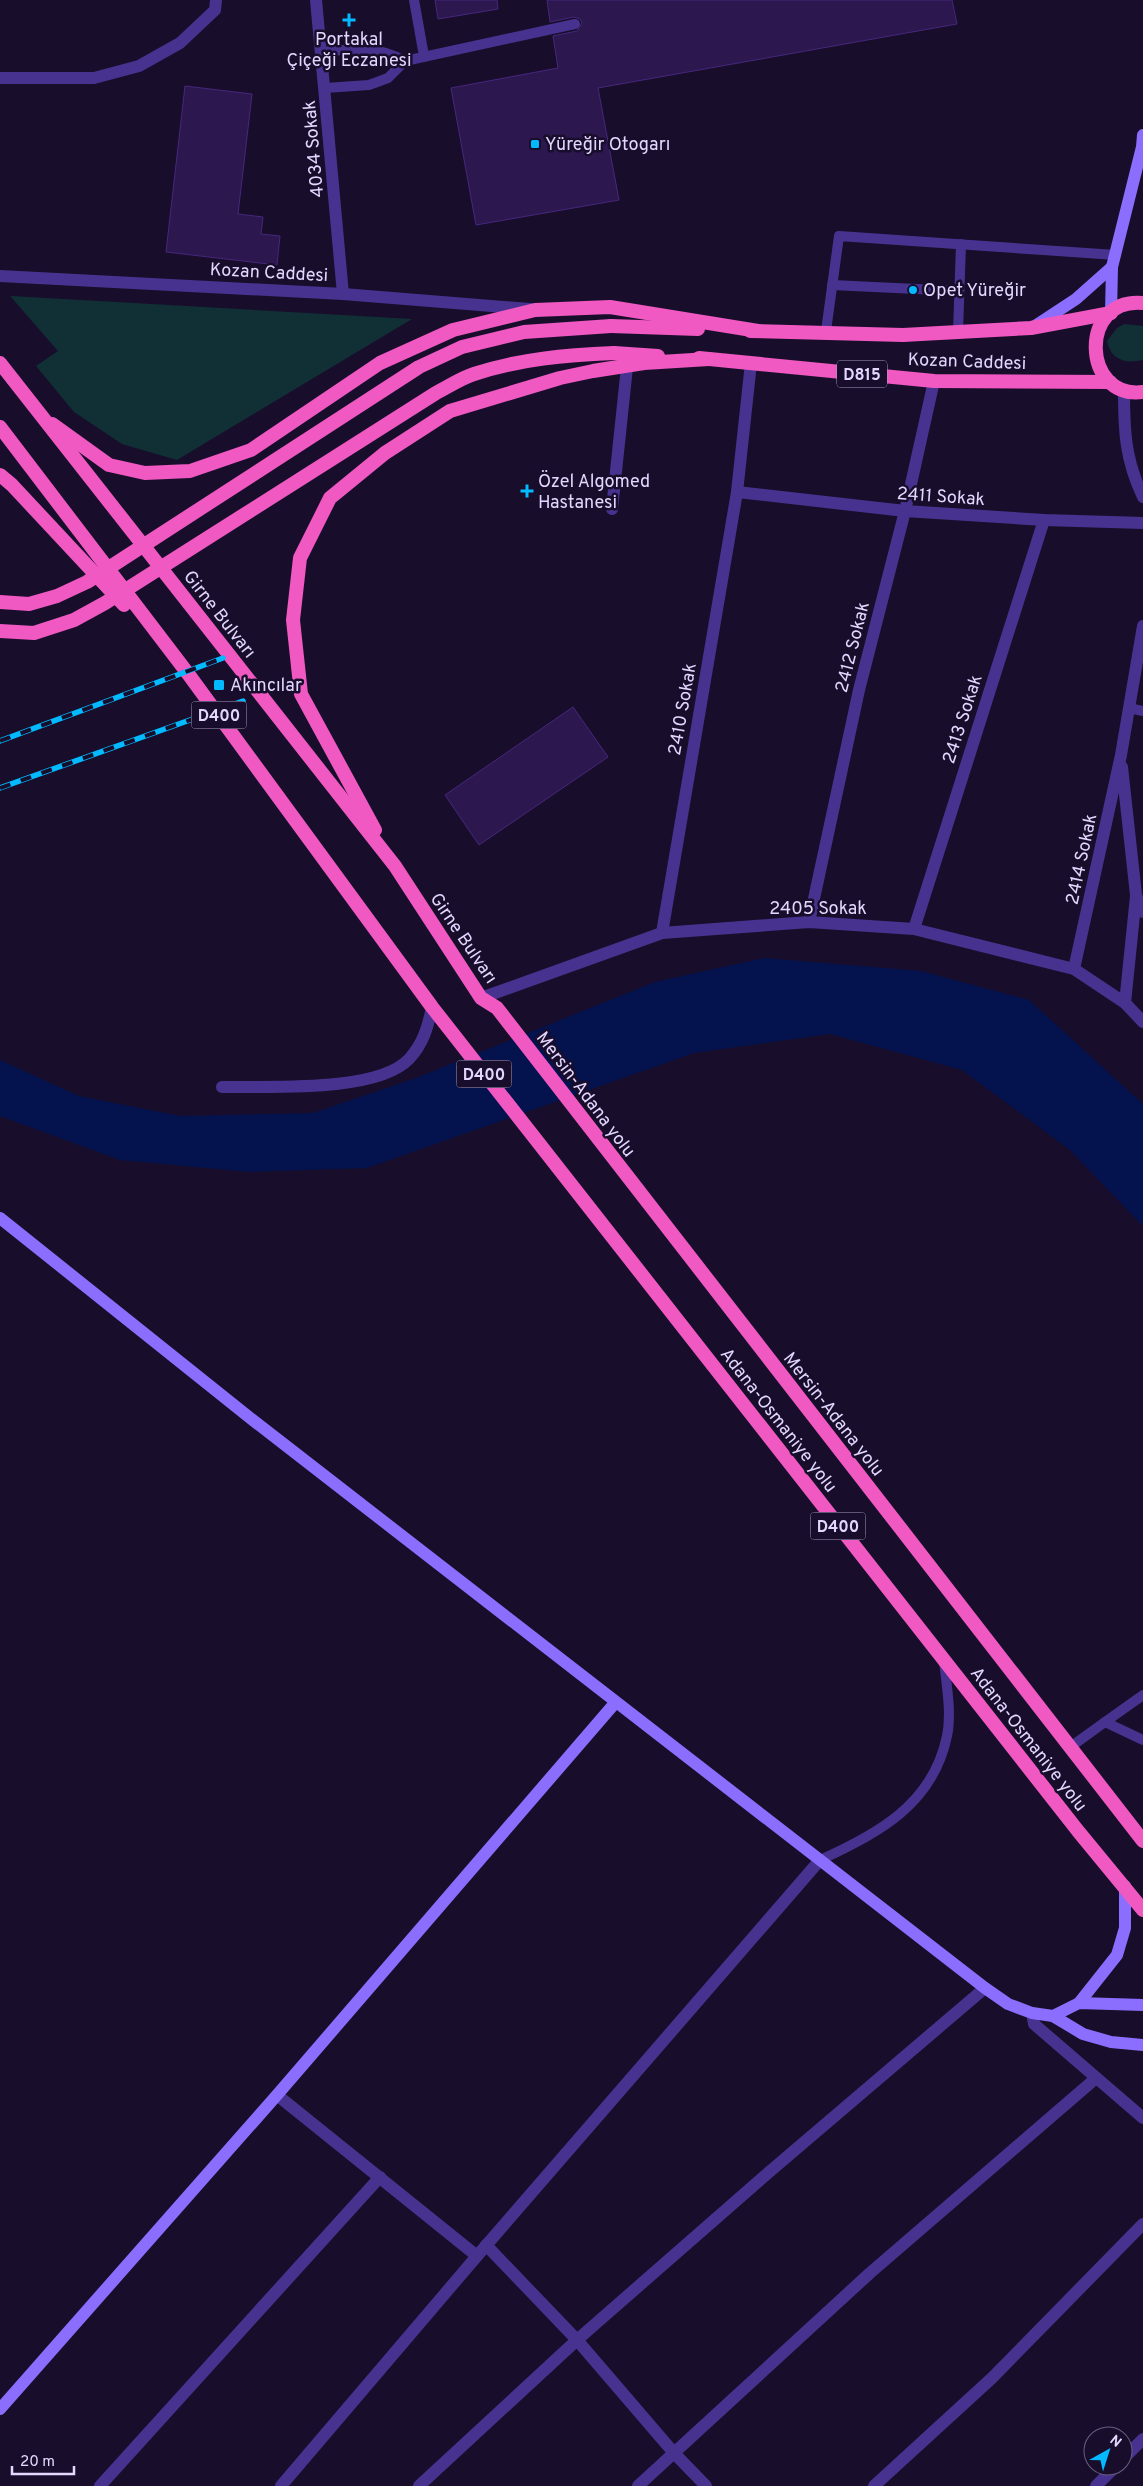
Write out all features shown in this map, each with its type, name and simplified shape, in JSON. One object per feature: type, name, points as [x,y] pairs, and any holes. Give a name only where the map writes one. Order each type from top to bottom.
[{"type":"highway","name":"Kozan Caddesi","points":[[758,331],[826,331],[903,335],[1031,328],[1110,313],[1123,305],[1143,303]]},
{"type":"highway","points":[[38,414],[108,465],[145,473],[190,471],[251,450],[380,363],[453,330],[535,310],[610,307],[758,331]]},
{"type":"highway","name":"D815","points":[[1110,313],[1100,325],[1095,347],[1095,355],[1100,370],[1110,382],[1124,390],[1143,392]]},
{"type":"highway","points":[[0,602],[29,604],[57,596],[87,582],[419,367],[462,347],[524,332],[611,326],[758,331]]},
{"type":"highway","name":"Kozan Caddesi","points":[[0,631],[34,633],[74,620],[90,612],[436,393],[472,374],[525,361],[569,355],[614,353],[709,359],[934,381],[1110,382]]},
{"type":"highway","points":[[395,866],[301,694],[293,620],[300,558],[330,498],[385,453],[450,411],[560,378],[644,363],[709,359]]},
{"type":"highway","name":"Girne Bulvarı","points":[[0,363],[38,414],[395,866],[480,998],[497,1008]]},
{"type":"highway","name":"D400","points":[[0,427],[189,675],[432,1008]]},
{"type":"highway","points":[[0,475],[19,492],[189,675]]},
{"type":"highway","name":"Adana-Osmaniye yolu","points":[[432,1008],[1078,1831],[1143,1910]]},
{"type":"highway","name":"Mersin-Adana yolu","points":[[497,1008],[1069,1748],[1116,1803],[1143,1841]]},
{"type":"main road","points":[[1110,313],[1114,261],[1143,135]]},
{"type":"main road","points":[[1031,328],[1076,299],[1114,261]]},
{"type":"main road","points":[[0,1218],[254,1421],[984,1988],[1008,2004],[1032,2013],[1053,2016],[1083,2034],[1111,2042],[1142,2044]]},
{"type":"main road","points":[[0,2409],[277,2095],[615,1703]]},
{"type":"main road","points":[[1079,2004],[1117,1955],[1125,1928],[1124,1886]]},
{"type":"main road","points":[[1053,2016],[1079,2004],[1143,2006]]},
{"type":"street","points":[[0,78],[94,78],[139,66],[180,42],[215,10],[216,0]]},
{"type":"street","name":"4034 Sokak","points":[[316,0],[343,294]]},
{"type":"street","name":"Kozan Caddesi","points":[[0,276],[343,294],[535,310]]},
{"type":"street","name":"2410 Sokak","points":[[662,933],[737,492],[751,364]]},
{"type":"street","points":[[612,509],[627,367]]},
{"type":"street","name":"2412 Sokak","points":[[809,922],[859,690],[905,511],[934,381]]},
{"type":"street","points":[[1124,390],[1124,437],[1134,479],[1143,497]]},
{"type":"street","name":"2411 Sokak","points":[[737,492],[905,511],[1044,520],[1143,522]]},
{"type":"street","name":"2413 Sokak","points":[[914,929],[1044,520]]},
{"type":"street","name":"2414 Sokak","points":[[1074,970],[1121,755],[1143,626]]},
{"type":"street","name":"2414 Sokak","points":[[1121,755],[1136,895],[1143,912]]},
{"type":"street","points":[[1125,1003],[1136,895]]},
{"type":"street","name":"2405 Sokak","points":[[480,998],[662,933],[809,922],[914,929],[1074,970],[1125,1003],[1143,1022]]},
{"type":"street","points":[[222,1087],[341,1084],[378,1077],[408,1060],[425,1037],[432,1008]]},
{"type":"street","points":[[281,2486],[486,2245],[820,1860]]},
{"type":"street","points":[[419,2486],[577,2340],[984,1988]]},
{"type":"street","points":[[1032,2013],[1034,2024],[1095,2079],[1143,2118]]},
{"type":"street","points":[[638,2486],[870,2273],[1095,2079]]},
{"type":"street","points":[[277,2095],[477,2256]]},
{"type":"street","points":[[100,2486],[380,2177]]},
{"type":"street","points":[[874,2486],[992,2378],[1143,2224]]},
{"type":"street","points":[[486,2245],[577,2340],[674,2453],[706,2486]]},
{"type":"street","points":[[1133,2449],[1143,2439]]},
{"type":"street","points":[[1096,2486],[1106,2476]]},
{"type":"lane","points":[[414,0],[424,56]]},
{"type":"lane","points":[[325,88],[369,85],[388,78],[405,61],[575,24]]},
{"type":"lane","points":[[322,52],[364,48],[388,52],[405,61]]},
{"type":"lane","points":[[826,331],[838,236],[961,244],[1114,261]]},
{"type":"lane","points":[[958,332],[961,244]]},
{"type":"lane","points":[[832,285],[960,291]]},
{"type":"lane","points":[[1129,708],[1143,711]]},
{"type":"lane","points":[[820,1860],[852,1846],[899,1817],[926,1788],[948,1735],[948,1701],[944,1660]]},
{"type":"lane","points":[[1069,1748],[1143,1695]]},
{"type":"lane","points":[[1105,1722],[1143,1740]]},
{"type":"green space","points":[[11,297],[412,319],[177,460],[122,444],[74,412],[36,366],[58,351]]},
{"type":"green space","points":[[1124,324],[1143,326],[1143,360],[1125,361],[1112,353],[1107,341],[1117,328]]},
{"type":"shaded area","points":[[764,958],[921,971],[1029,1000],[1143,1104],[1143,1226],[1070,1150],[962,1070],[830,1034],[694,1053],[367,1168],[249,1172],[120,1160],[0,1116],[0,1060],[79,1096],[180,1116],[313,1113],[416,1078],[655,982]]},
{"type":"building","points":[[435,0],[497,0],[498,9],[438,19]]},
{"type":"building","name":"Yüreğir Otogarı","points":[[547,0],[952,0],[957,24],[598,88],[619,200],[476,225],[451,88],[558,68],[553,36],[577,31],[582,23],[580,19],[574,17],[550,22]]},
{"type":"building","points":[[185,86],[252,94],[238,214],[263,217],[261,234],[280,236],[277,265],[166,252]]},
{"type":"building","points":[[573,707],[608,757],[479,845],[445,795]]},
{"type":"railway","points":[[0,741],[223,658]]},
{"type":"railway","points":[[0,788],[243,701]]},
{"type":"place","name":"Portakal Çiçeği Eczanesi","points":[[349,20]]},
{"type":"place","name":"Yüreğir Otogarı","points":[[535,144]]},
{"type":"place","name":"Opet Yüreğir","points":[[913,290]]},
{"type":"place","name":"Özel Algomed Hastanesi","points":[[527,491]]},
{"type":"place","name":"Akıncılar","points":[[219,685]]}]
